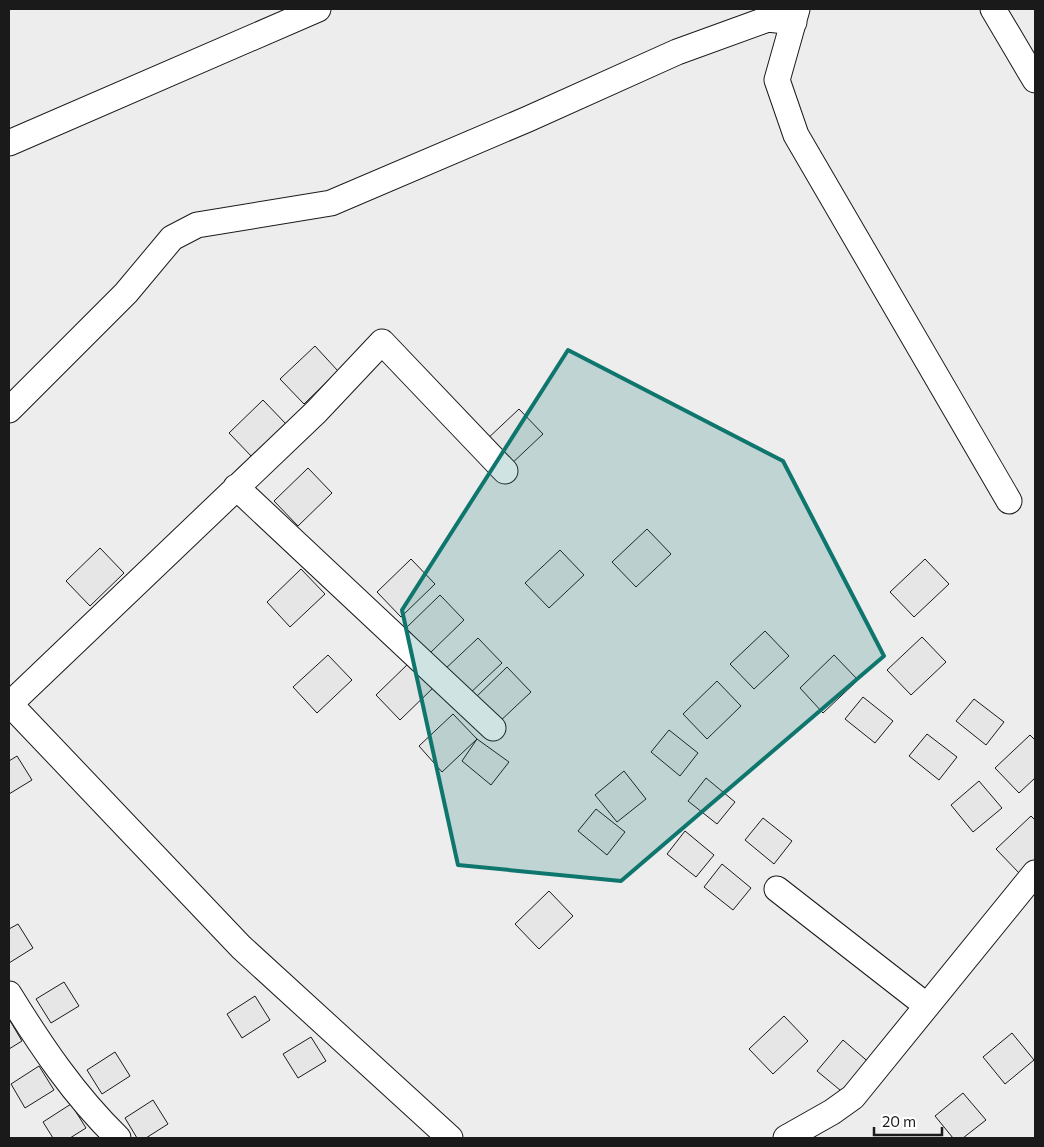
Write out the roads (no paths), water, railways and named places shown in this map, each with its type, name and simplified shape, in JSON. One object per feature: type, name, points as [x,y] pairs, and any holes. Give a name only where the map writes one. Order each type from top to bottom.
[{"type":"street","points":[[9,143],[318,9]]},
{"type":"street","points":[[993,9],[1035,80]]},
{"type":"street","points":[[9,410],[126,293],[172,238],[197,224],[331,203],[528,119],[677,52],[768,19],[795,15],[778,80],[796,135],[1009,501]]},
{"type":"street","points":[[450,1138],[241,947],[9,704],[316,412],[382,342],[505,472]]},
{"type":"street","points":[[236,487],[493,728]]},
{"type":"street","points":[[786,1138],[832,1112],[853,1097],[1035,874]]},
{"type":"street","points":[[777,889],[927,1006]]},
{"type":"street","points":[[9,994],[46,1053],[93,1113],[118,1138]]}]
